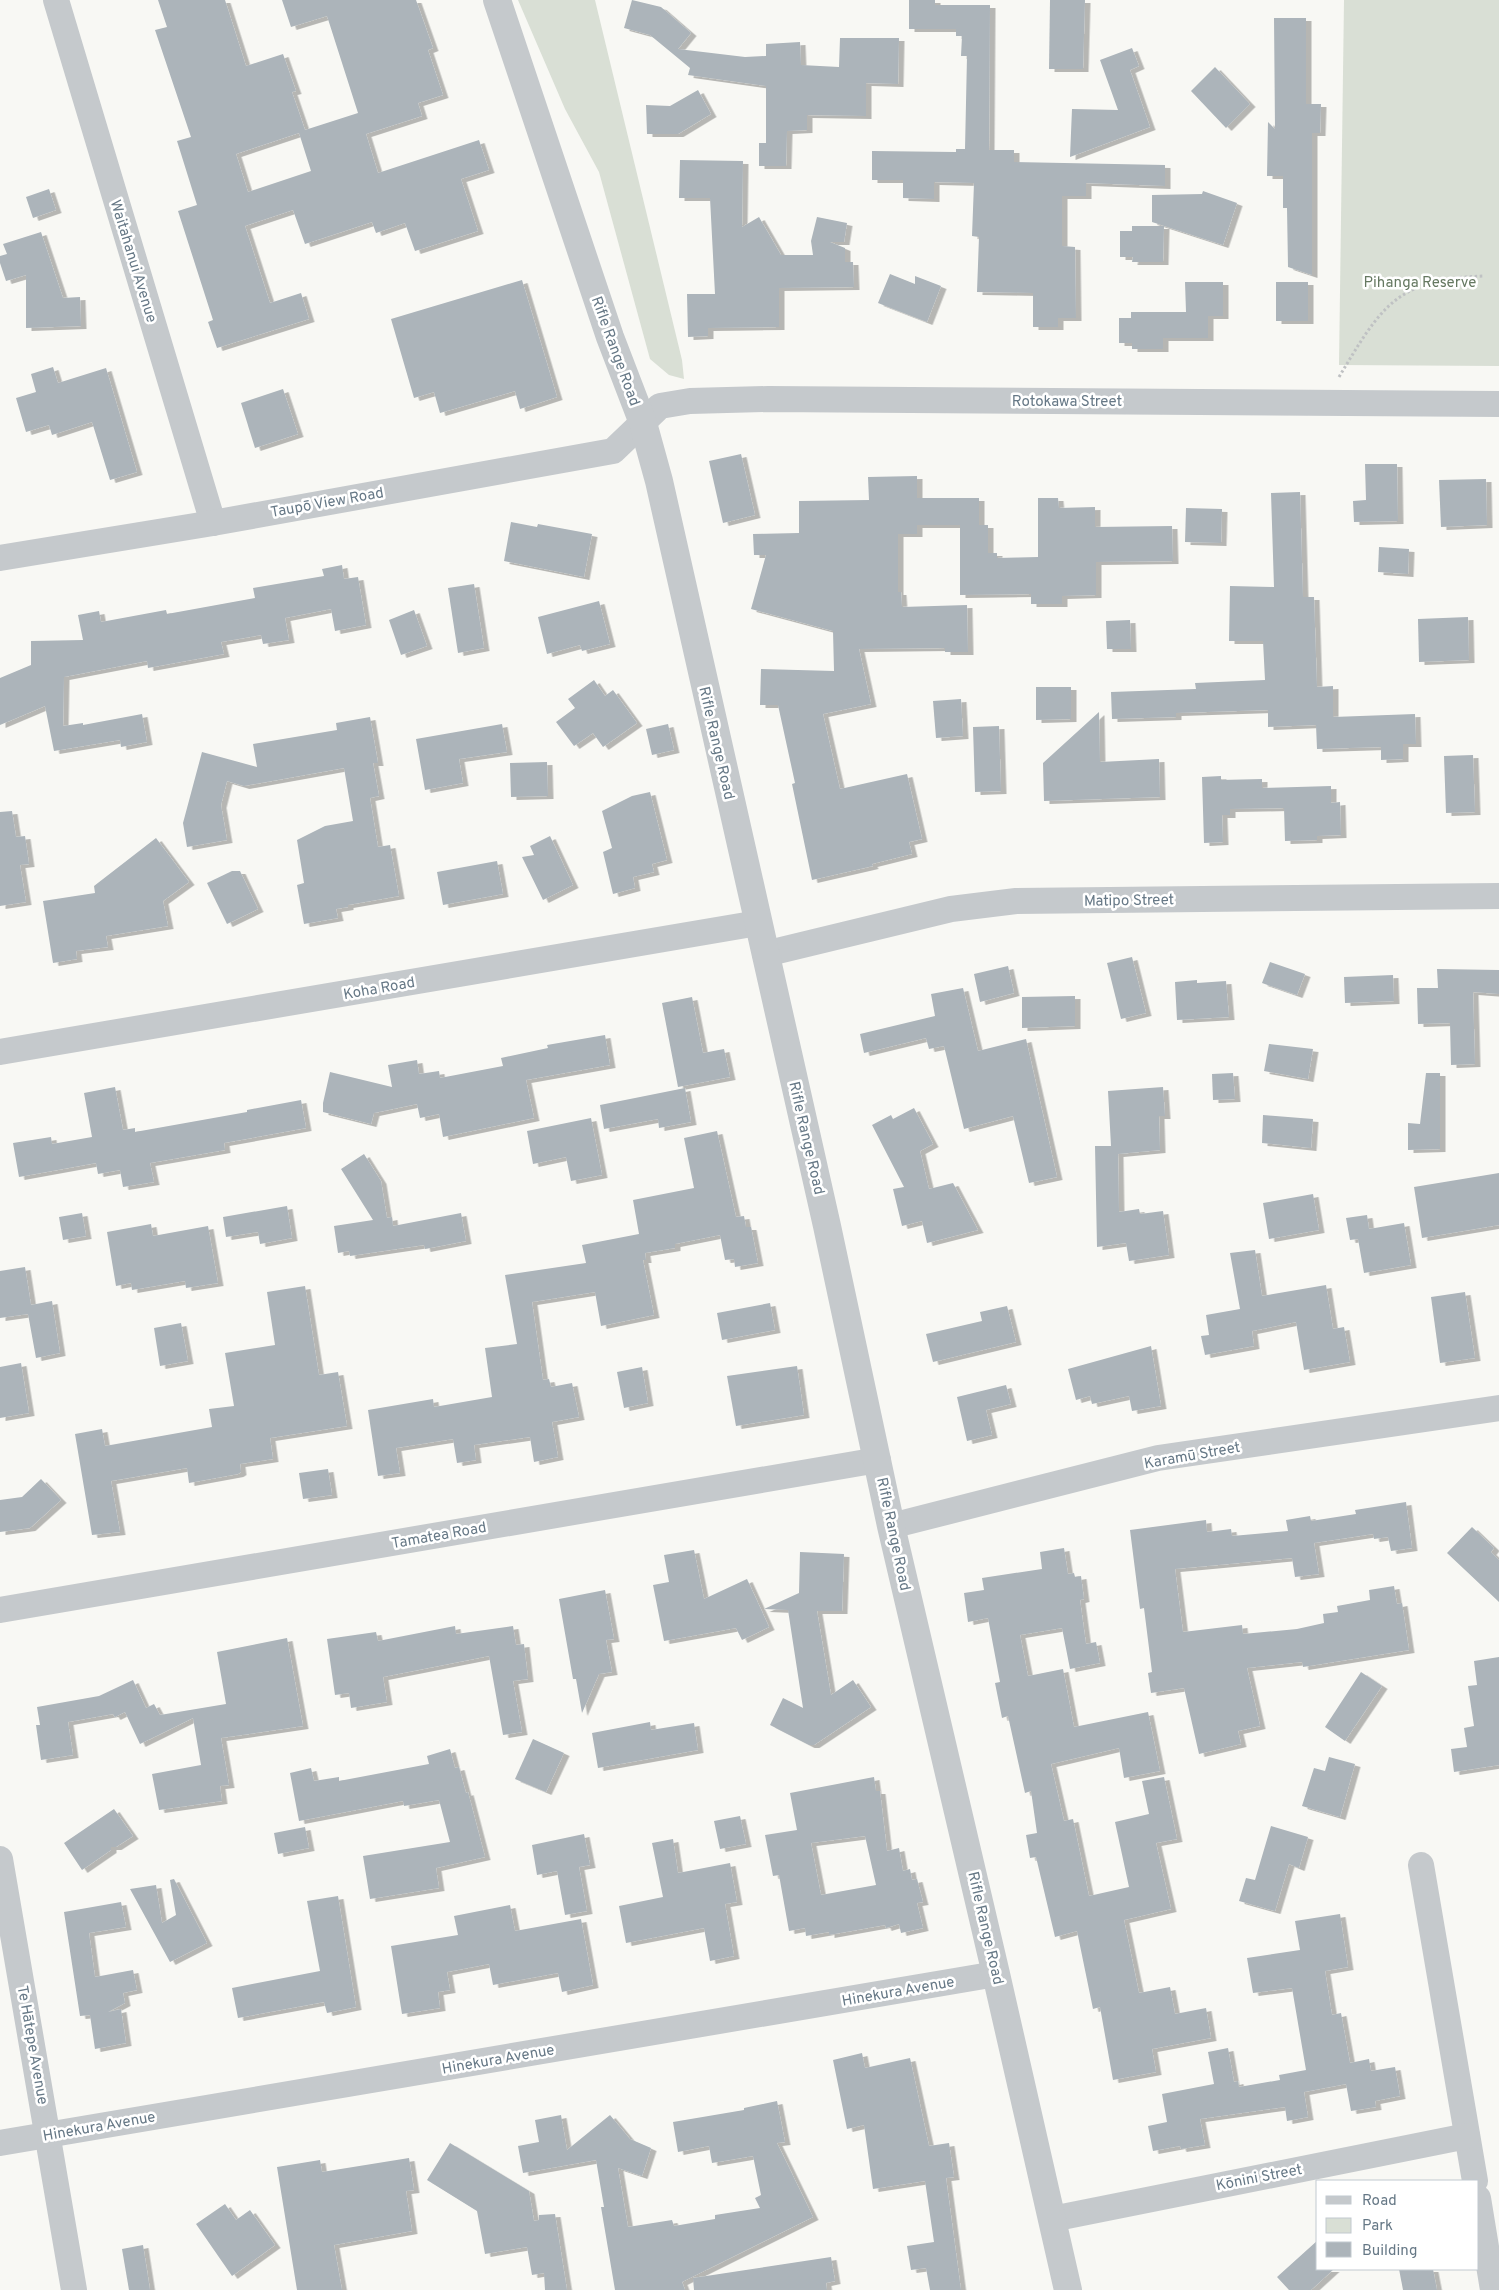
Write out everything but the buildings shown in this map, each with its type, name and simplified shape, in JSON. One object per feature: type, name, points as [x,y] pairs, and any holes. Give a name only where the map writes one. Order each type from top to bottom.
[{"type":"street","name":"Waitahanui Avenue","points":[[56,0],[213,523]]},
{"type":"street","name":"Rifle Range Road","points":[[497,0],[610,337],[643,423],[659,481],[878,1460],[891,1526],[1068,2290]]},
{"type":"street","name":"Rotokawa Street","points":[[643,423],[660,406],[720,400],[1499,404]]},
{"type":"street","name":"Taupō View Road","points":[[0,558],[213,523],[614,451],[643,423]]},
{"type":"street","name":"Matipo Street","points":[[765,954],[951,909],[1016,901],[1499,896]]},
{"type":"street","name":"Koha Road","points":[[0,1052],[758,923]]},
{"type":"street","name":"Karamū Street","points":[[891,1526],[1158,1458],[1499,1408]]},
{"type":"street","name":"Tamatea Road","points":[[0,1610],[878,1460]]},
{"type":"street","name":"Te Hātepe Avenue","points":[[0,1859],[74,2290]]},
{"type":"street","points":[[1421,1865],[1475,2180]]},
{"type":"street","name":"Hinekura Avenue","points":[[0,2143],[996,1974]]},
{"type":"street","name":"Kōnini Street","points":[[1052,2219],[1467,2136]]},
{"type":"street","points":[[1479,2204],[1493,2290]]},
{"type":"path","points":[[1323,403],[1379,315],[1404,293],[1427,282],[1451,277],[1483,276]]},
{"type":"green space","points":[[518,0],[595,0],[682,360],[684,379],[669,375],[650,359],[599,172],[565,109]]},
{"type":"green space","name":"Pihanga Reserve","points":[[1344,0],[1499,0],[1499,366],[1339,365]]}]
